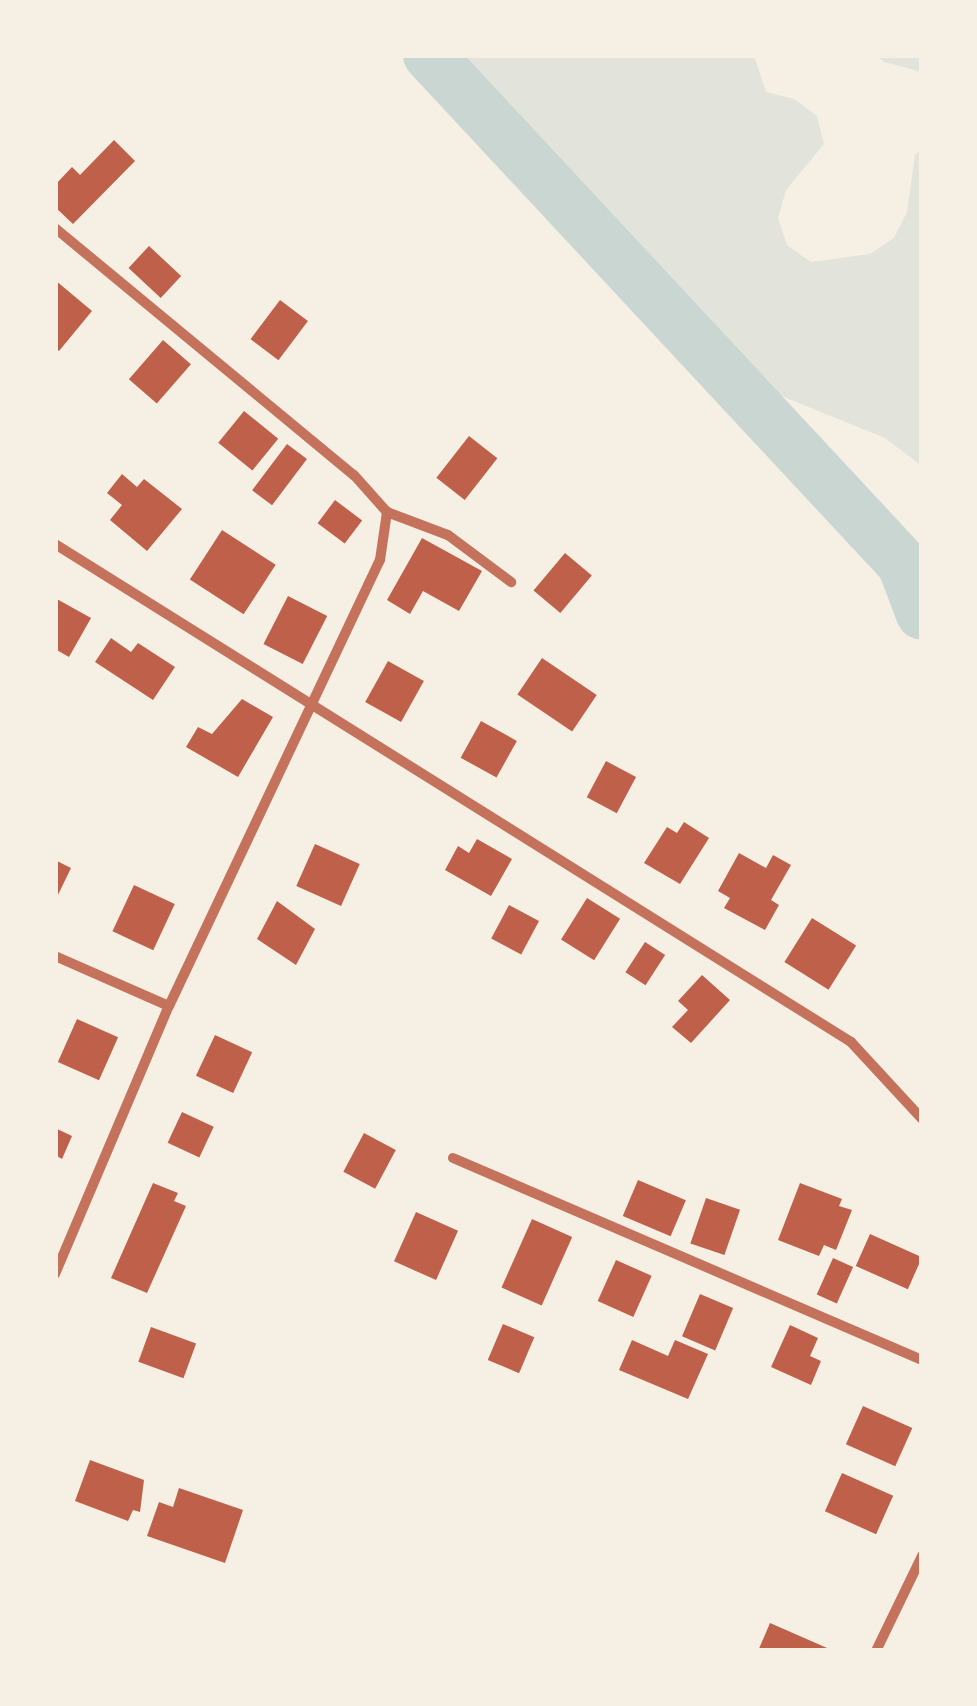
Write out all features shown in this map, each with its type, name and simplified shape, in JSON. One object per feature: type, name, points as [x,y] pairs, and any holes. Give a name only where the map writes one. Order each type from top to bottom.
[{"type":"street","points":[[55,228],[354,475],[387,512],[448,535],[511,582]]},
{"type":"street","points":[[55,1274],[170,1006],[288,759],[309,702],[380,560],[387,512]]},
{"type":"street","points":[[55,544],[851,1042],[922,1119]]},
{"type":"street","points":[[55,956],[170,1006]]},
{"type":"street","points":[[452,1158],[922,1360]]},
{"type":"street","points":[[876,1651],[922,1556]]},
{"type":"shaded area","points":[[452,55],[754,55],[766,92],[794,99],[817,116],[824,144],[786,190],[778,218],[787,245],[811,262],[870,254],[894,238],[907,212],[915,155],[922,149],[922,466],[885,438],[774,393],[524,123]]},
{"type":"shaded area","points":[[876,55],[922,55],[922,72],[884,62]]},
{"type":"building","points":[[114,140],[135,161],[73,224],[55,207],[55,185],[72,167],[80,175]]},
{"type":"building","points":[[149,246],[181,276],[161,298],[129,268]]},
{"type":"building","points":[[55,280],[92,311],[59,351],[55,348]]},
{"type":"building","points":[[280,300],[308,321],[278,360],[251,339]]},
{"type":"building","points":[[163,340],[191,364],[157,404],[129,379]]},
{"type":"building","points":[[244,411],[278,439],[252,471],[218,443]]},
{"type":"building","points":[[469,436],[497,458],[465,500],[436,478]]},
{"type":"building","points":[[287,444],[307,459],[272,505],[252,490]]},
{"type":"building","points":[[122,474],[137,487],[144,479],[182,509],[147,551],[110,520],[122,505],[107,493]]},
{"type":"building","points":[[335,500],[362,520],[345,544],[318,523]]},
{"type":"building","points":[[222,530],[276,565],[244,614],[190,579]]},
{"type":"building","points":[[422,538],[482,571],[459,611],[423,591],[410,614],[387,600]]},
{"type":"building","points":[[565,553],[592,575],[560,613],[534,591]]},
{"type":"building","points":[[288,596],[327,616],[303,664],[263,644]]},
{"type":"building","points":[[55,598],[91,618],[69,657],[55,649]]},
{"type":"building","points":[[111,638],[131,652],[138,643],[175,667],[153,700],[95,662]]},
{"type":"building","points":[[542,658],[597,695],[572,731],[517,694]]},
{"type":"building","points":[[388,661],[424,681],[401,722],[365,702]]},
{"type":"building","points":[[242,699],[273,717],[238,777],[186,747],[198,727],[212,734]]},
{"type":"building","points":[[481,721],[517,741],[496,778],[461,758]]},
{"type":"building","points":[[606,761],[636,777],[617,813],[587,797]]},
{"type":"building","points":[[684,822],[709,838],[680,884],[644,863],[667,827],[677,833]]},
{"type":"building","points":[[477,839],[512,859],[491,896],[445,870],[458,846],[469,853]]},
{"type":"building","points":[[315,844],[360,864],[341,906],[296,886]]},
{"type":"building","points":[[739,853],[766,868],[773,855],[791,865],[771,900],[779,905],[765,930],[724,908],[730,898],[718,891]]},
{"type":"building","points":[[55,860],[71,868],[55,901]]},
{"type":"building","points":[[134,885],[175,904],[153,950],[112,931]]},
{"type":"building","points":[[587,898],[620,919],[594,960],[561,940]]},
{"type":"building","points":[[277,901],[315,929],[296,965],[257,939]]},
{"type":"building","points":[[509,905],[539,921],[521,955],[491,939]]},
{"type":"building","points":[[812,918],[856,946],[829,990],[784,962]]},
{"type":"building","points":[[645,942],[665,955],[646,985],[625,972]]},
{"type":"building","points":[[702,975],[730,1000],[691,1043],[672,1027],[688,1010],[678,1001]]},
{"type":"building","points":[[77,1019],[118,1037],[99,1080],[58,1062]]},
{"type":"building","points":[[215,1035],[252,1052],[233,1093],[196,1076]]},
{"type":"building","points":[[182,1112],[214,1127],[199,1158],[168,1143]]},
{"type":"building","points":[[55,1128],[72,1136],[62,1159],[55,1155]]},
{"type":"building","points":[[364,1133],[396,1150],[375,1189],[343,1172]]},
{"type":"building","points":[[638,1180],[686,1200],[671,1236],[623,1216]]},
{"type":"building","points":[[153,1183],[178,1193],[174,1201],[186,1206],[147,1293],[111,1278]]},
{"type":"building","points":[[800,1183],[842,1199],[839,1206],[852,1210],[836,1250],[824,1245],[819,1256],[778,1240]]},
{"type":"building","points":[[706,1198],[740,1210],[724,1255],[690,1243]]},
{"type":"building","points":[[416,1212],[458,1231],[436,1280],[394,1261]]},
{"type":"building","points":[[532,1219],[572,1237],[542,1305],[501,1288]]},
{"type":"building","points":[[870,1234],[922,1257],[908,1289],[856,1266]]},
{"type":"building","points":[[833,1258],[853,1267],[837,1303],[817,1295]]},
{"type":"building","points":[[616,1260],[652,1276],[633,1317],[598,1301]]},
{"type":"building","points":[[700,1294],[733,1308],[715,1350],[682,1336]]},
{"type":"building","points":[[503,1324],[534,1337],[519,1373],[488,1360]]},
{"type":"building","points":[[790,1325],[818,1338],[810,1356],[821,1361],[811,1385],[771,1367]]},
{"type":"building","points":[[151,1327],[196,1343],[183,1378],[138,1362]]},
{"type":"building","points":[[632,1340],[668,1356],[675,1340],[708,1354],[688,1399],[619,1370]]},
{"type":"building","points":[[863,1406],[912,1428],[895,1466],[846,1444]]},
{"type":"building","points":[[90,1460],[144,1480],[140,1512],[133,1510],[128,1521],[75,1501]]},
{"type":"building","points":[[842,1473],[893,1496],[876,1534],[825,1511]]},
{"type":"building","points":[[179,1488],[243,1510],[225,1563],[147,1536],[159,1502],[173,1507]]},
{"type":"building","points":[[770,1623],[834,1651],[758,1651]]},
{"type":"waterway","points":[[429,55],[903,564],[922,614]]}]
